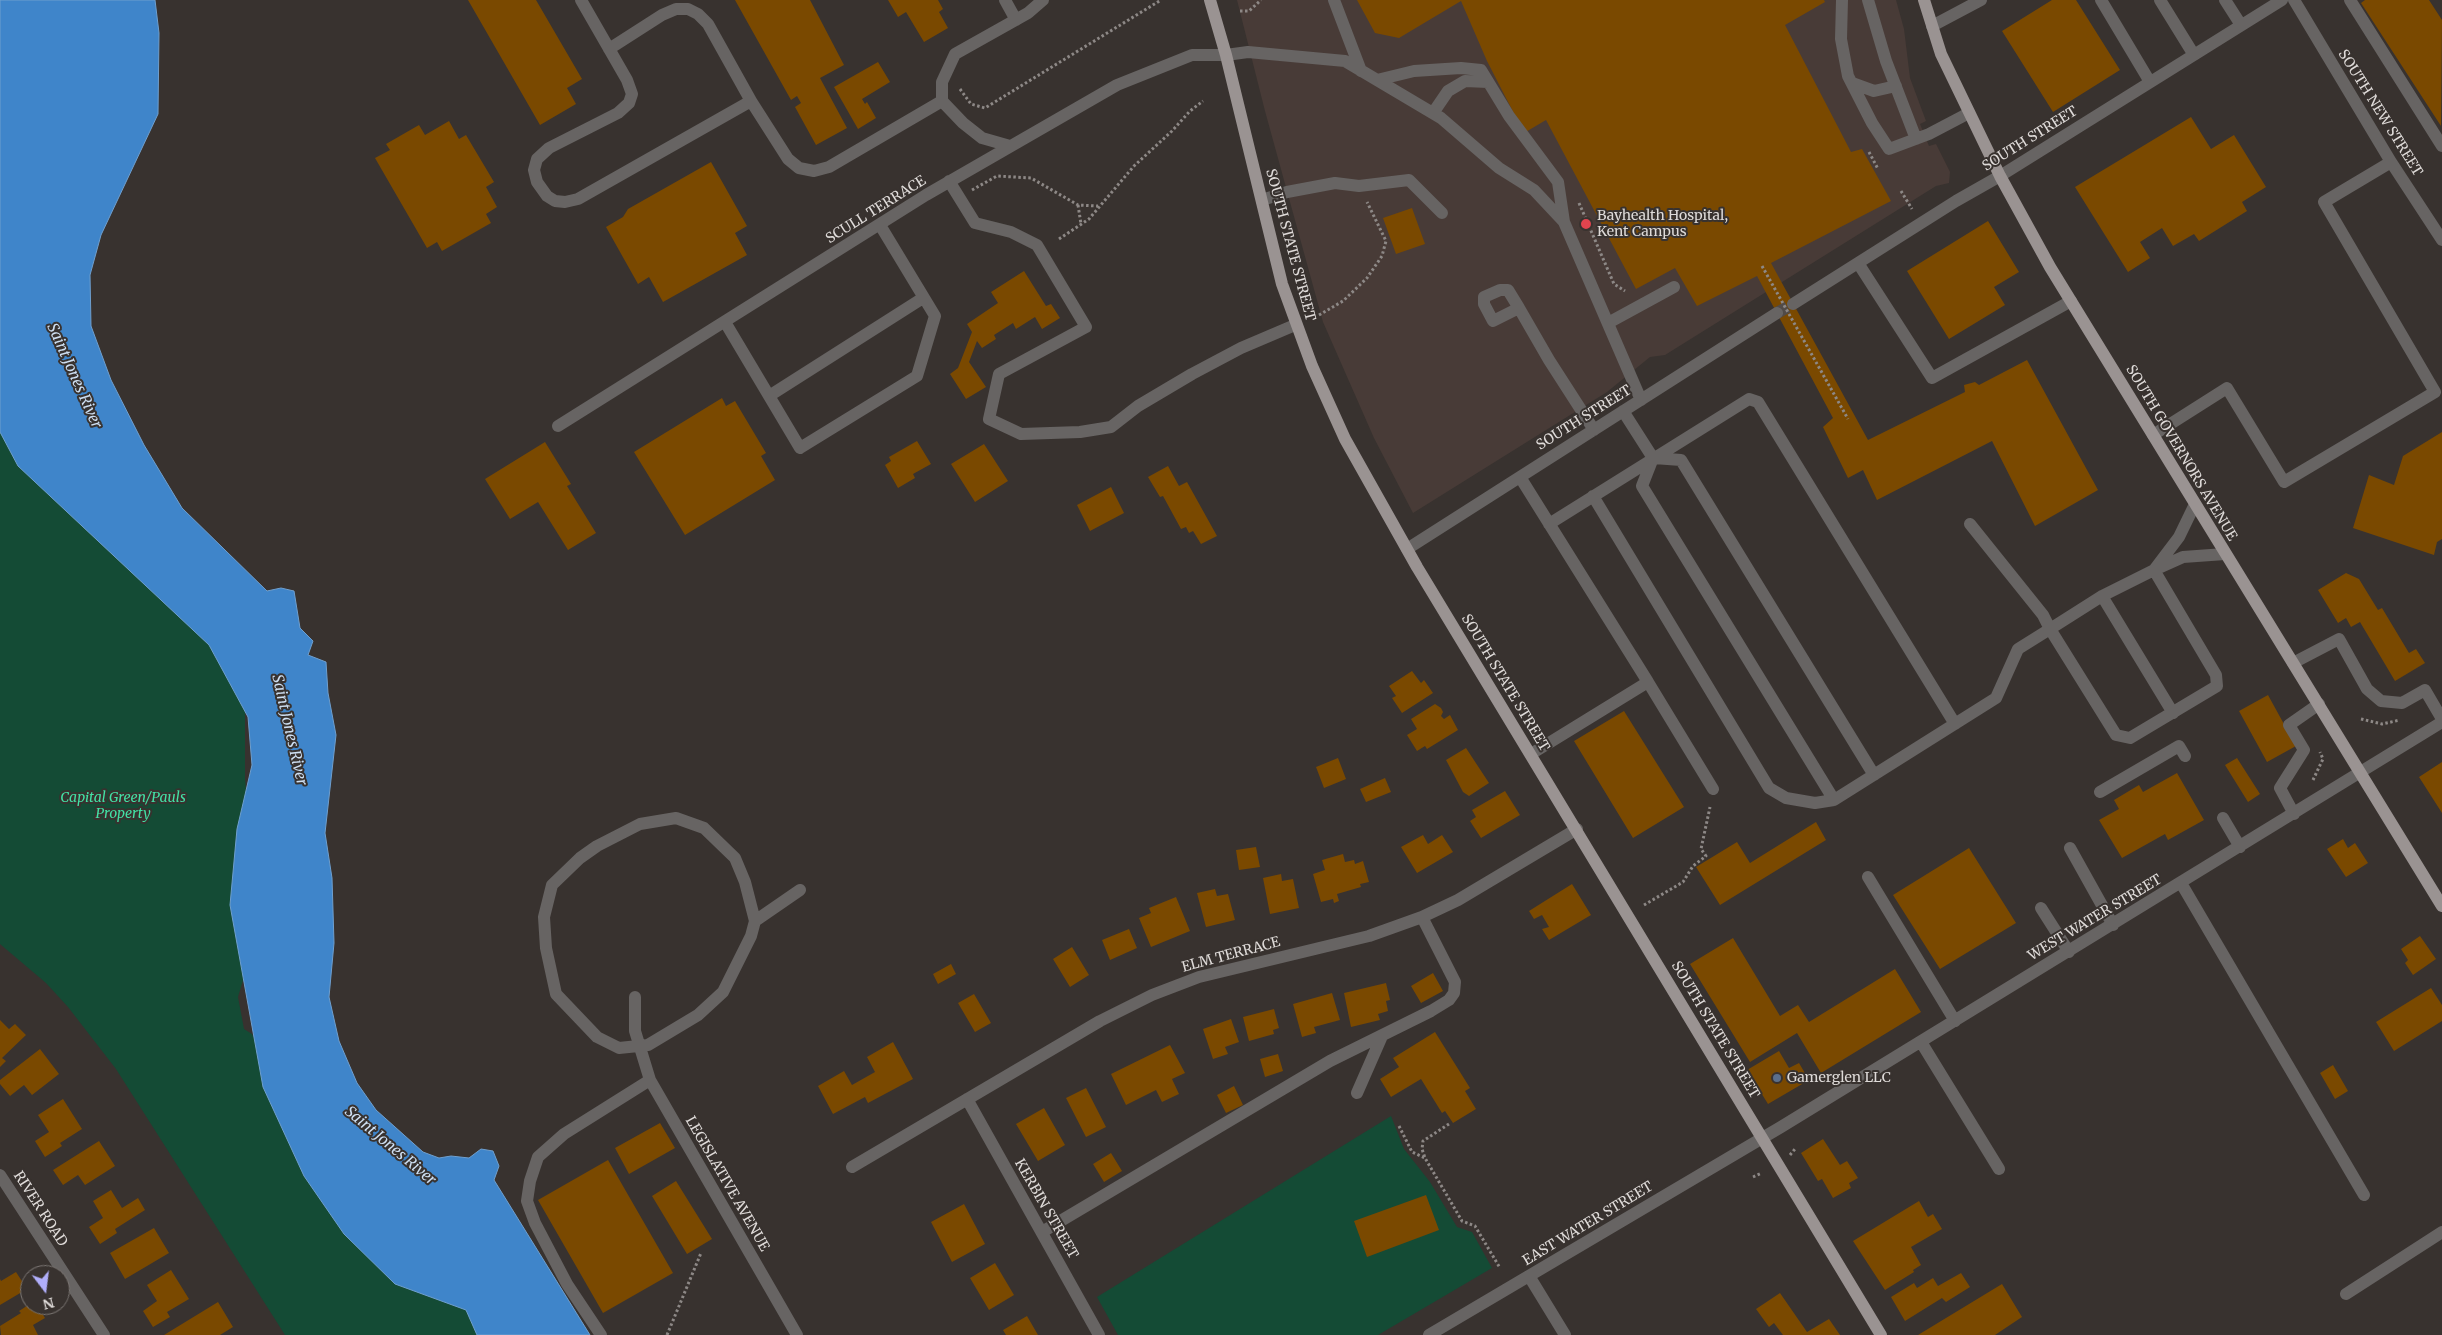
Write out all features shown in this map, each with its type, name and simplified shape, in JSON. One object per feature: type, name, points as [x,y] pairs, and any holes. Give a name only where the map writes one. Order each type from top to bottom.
[{"type":"main road","name":"SOUTH STATE STREET","points":[[1210,0],[1226,55],[1282,284],[1295,325],[1344,438],[1406,548],[1882,1335]]},
{"type":"main road","name":"SOUTH GOVERNORS AVENUE","points":[[1924,0],[1941,54],[2000,176],[2071,302],[2225,554],[2362,772],[2442,906]]},
{"type":"street","points":[[581,0],[632,94],[629,103],[618,113],[549,148],[537,159],[534,170],[537,182],[546,196],[555,201],[565,202],[578,199],[751,100]]},
{"type":"street","points":[[1005,0],[1016,20]]},
{"type":"street","points":[[1010,146],[982,138],[964,123],[942,101],[942,82],[955,54],[1028,13],[1043,0]]},
{"type":"street","points":[[1334,0],[1361,70]]},
{"type":"street","points":[[1842,0],[1841,39],[1848,76],[1872,122],[1889,149],[1916,139],[1969,112]]},
{"type":"street","points":[[1868,0],[1896,86],[1916,139]]},
{"type":"street","points":[[2100,0],[2150,82]]},
{"type":"street","points":[[2160,0],[2194,55]]},
{"type":"street","points":[[2225,0],[2241,25]]},
{"type":"street","name":"SOUTH STREET","points":[[1793,304],[2282,0]]},
{"type":"street","points":[[2350,0],[2442,146]]},
{"type":"street","points":[[1932,26],[1975,2]]},
{"type":"street","name":"SOUTH NEW STREET","points":[[2300,3],[2391,162],[2442,240]]},
{"type":"street","points":[[609,49],[662,15],[676,10],[688,9],[698,14],[708,24],[751,100],[788,158],[799,168],[814,171],[828,167],[853,154],[942,101]]},
{"type":"street","name":"SCULL TERRACE","points":[[558,426],[949,181],[1117,85],[1192,55],[1226,55],[1248,52],[1345,61],[1433,113],[1499,168],[1534,190],[1564,222]]},
{"type":"street","points":[[1377,80],[1414,71],[1461,68],[1481,70],[1509,116],[1558,182],[1564,222],[1641,400]]},
{"type":"street","points":[[1433,113],[1448,91],[1466,81],[1488,82]]},
{"type":"street","points":[[1852,84],[1874,91],[1896,86]]},
{"type":"street","points":[[2153,436],[2227,388],[2284,482],[2435,392],[2324,202],[2391,162]]},
{"type":"street","points":[[1262,200],[1288,192],[1335,183],[1359,186],[1409,180],[1442,213]]},
{"type":"street","points":[[949,181],[975,223],[1011,232],[1036,245],[1086,327],[999,374],[989,419],[1020,434],[1080,432],[1111,427],[1138,406],[1192,374],[1240,348],[1295,325]]},
{"type":"street","points":[[725,322],[800,448],[917,376],[934,316],[880,225]]},
{"type":"street","points":[[1858,263],[1932,378],[2071,302]]},
{"type":"street","points":[[1608,323],[1674,287]]},
{"type":"street","points":[[769,396],[923,298]]},
{"type":"street","points":[[1519,308],[1594,430]]},
{"type":"street","name":"SOUTH STREET","points":[[1406,548],[1778,313]]},
{"type":"street","points":[[1549,524],[1749,399],[1758,402],[1955,724]]},
{"type":"street","points":[[1623,411],[1653,458]]},
{"type":"street","points":[[1653,458],[1681,460],[1874,775]]},
{"type":"street","points":[[1653,458],[1642,486],[1834,800]]},
{"type":"street","points":[[1520,477],[1713,789]]},
{"type":"street","points":[[1593,496],[1769,788],[1786,798],[1815,803],[1834,800],[1996,698],[2018,649],[2102,596],[2184,556],[2225,554]]},
{"type":"street","points":[[2154,570],[2179,537],[2195,504]]},
{"type":"street","points":[[1970,524],[2043,615],[2116,735],[2130,738],[2217,686],[2216,675],[2154,570]]},
{"type":"street","points":[[2102,596],[2173,713]]},
{"type":"street","points":[[2293,663],[2339,639],[2367,689],[2381,701],[2402,703],[2425,690],[2442,720]]},
{"type":"street","points":[[1531,754],[1648,682]]},
{"type":"street","points":[[2294,814],[2280,788],[2304,750],[2289,725],[2319,704]]},
{"type":"street","name":"WEST WATER STREET","points":[[1763,1138],[2294,814],[2442,720]]},
{"type":"street","points":[[2100,792],[2179,746],[2185,756]]},
{"type":"street","points":[[676,818],[704,828],[735,858],[745,882],[755,920],[751,936],[723,992],[698,1014],[648,1045],[619,1048],[597,1037],[556,994],[549,968],[544,918],[552,885],[580,858],[597,846],[640,824],[676,818]]},
{"type":"street","points":[[2223,818],[2240,847]]},
{"type":"street","name":"ELM TERRACE","points":[[852,1167],[1100,1021],[1152,995],[1199,977],[1369,936],[1422,917],[1458,900],[1577,829]]},
{"type":"street","points":[[2070,848],[2113,925]]},
{"type":"street","points":[[1868,877],[1955,1021]]},
{"type":"street","points":[[2181,883],[2364,1195]]},
{"type":"street","points":[[755,920],[800,890]]},
{"type":"street","points":[[2041,908],[2069,952]]},
{"type":"street","points":[[1042,1232],[1330,1061],[1431,1011],[1449,1000],[1454,993],[1456,982],[1422,917]]},
{"type":"street","name":"LEGISLATIVE AVENUE","points":[[635,997],[635,1032],[650,1080],[797,1335]]},
{"type":"street","points":[[1358,1093],[1382,1036]]},
{"type":"street","points":[[1921,1042],[1999,1169]]},
{"type":"street","points":[[601,1335],[567,1284],[535,1223],[527,1201],[530,1181],[538,1157],[564,1134],[650,1080]]},
{"type":"street","name":"KERBIN STREET","points":[[967,1099],[1099,1335]]},
{"type":"street","name":"EAST WATER STREET","points":[[1429,1335],[1763,1138]]},
{"type":"street","name":"RIVER ROAD","points":[[0,1175],[104,1335]]},
{"type":"street","points":[[2346,1294],[2442,1232]]},
{"type":"street","points":[[1529,1276],[1564,1335]]},
{"type":"path","points":[[960,84],[960,91],[971,104],[985,108],[1161,0]]},
{"type":"path","points":[[1240,11],[1249,11],[1261,0]]},
{"type":"path","points":[[1059,239],[1089,219],[1134,166],[1172,131],[1190,111],[1203,101]]},
{"type":"path","points":[[960,197],[997,176],[1031,178],[1078,205],[1099,206]]},
{"type":"path","points":[[1901,190],[1912,208]]},
{"type":"path","points":[[1319,316],[1343,302],[1367,278],[1382,256],[1386,241],[1365,198]]},
{"type":"path","points":[[1577,198],[1590,224],[1614,284],[1625,291]]},
{"type":"path","points":[[1078,205],[1082,224]]},
{"type":"path","points":[[1762,266],[1848,419]]},
{"type":"path","points":[[2362,719],[2382,724]]},
{"type":"path","points":[[2313,781],[2320,769]]},
{"type":"path","points":[[1644,906],[1683,882],[1693,866],[1706,856],[1701,849],[1710,807]]},
{"type":"path","points":[[1449,1124],[1423,1142],[1422,1148],[1425,1158],[1462,1220],[1475,1226],[1500,1268]]},
{"type":"path","points":[[1399,1126],[1412,1152],[1425,1158]]},
{"type":"path","points":[[1753,1177],[1762,1173]]},
{"type":"path","points":[[667,1335],[701,1253]]},
{"type":"shaded area","name":"Bayhealth Hospital, Kent Campus","points":[[1237,0],[1896,0],[1904,29],[1910,78],[1926,121],[1920,124],[1929,146],[1936,144],[1950,172],[1949,183],[1936,186],[1665,355],[1650,357],[1607,392],[1413,513],[1374,438],[1323,322],[1265,111]]},
{"type":"green space","name":"Capital Green/Pauls Property","points":[[0,393],[245,676],[245,777],[248,820],[244,977],[238,997],[244,1029],[252,1034],[261,1051],[498,1335],[285,1335],[116,1069],[68,1007],[46,983],[0,944]]},
{"type":"green space","points":[[1391,1116],[1404,1149],[1430,1182],[1457,1227],[1472,1232],[1492,1268],[1378,1335],[1118,1335],[1097,1297]]},
{"type":"water","name":"Saint Jones River","points":[[0,0],[155,0],[159,33],[158,114],[101,235],[90,275],[91,326],[111,380],[144,445],[182,508],[267,591],[281,588],[294,591],[300,628],[313,641],[308,655],[326,662],[328,693],[336,735],[325,833],[332,878],[334,943],[329,997],[339,1041],[357,1083],[376,1110],[423,1152],[439,1158],[451,1156],[469,1158],[481,1149],[493,1151],[499,1166],[494,1180],[590,1335],[477,1335],[466,1310],[395,1284],[344,1234],[304,1176],[263,1087],[230,905],[237,829],[252,765],[248,717],[209,645],[18,466],[0,432]]},
{"type":"building","points":[[468,0],[536,0],[582,79],[567,88],[576,104],[540,125]]},
{"type":"building","points":[[735,0],[810,0],[844,65],[820,78],[847,128],[816,145],[795,107],[801,103],[797,96],[791,100]]},
{"type":"building","points":[[888,0],[938,0],[943,9],[939,12],[948,28],[924,42],[906,12],[898,17]]},
{"type":"building","points":[[1357,0],[1824,0],[1825,2],[1785,25],[1851,152],[1862,149],[1891,201],[1771,263],[1868,440],[1965,392],[1964,385],[1975,382],[1979,385],[2027,360],[2098,490],[2035,526],[1992,441],[1877,500],[1863,470],[1848,478],[1823,427],[1833,418],[1757,276],[1697,306],[1675,268],[1636,289],[1546,120],[1524,133],[1487,61],[1461,1],[1399,38],[1375,33]]},
{"type":"building","points":[[2052,0],[2076,0],[2120,70],[2053,112],[2002,31]]},
{"type":"building","points":[[2365,0],[2429,0],[2442,20],[2441,126],[2361,3]]},
{"type":"building","points":[[878,62],[890,82],[862,99],[865,104],[867,102],[876,118],[858,129],[834,87]]},
{"type":"building","points":[[2191,117],[2211,149],[2234,135],[2266,187],[2242,202],[2247,211],[2199,241],[2194,234],[2173,246],[2162,228],[2140,242],[2150,258],[2128,272],[2075,187]]},
{"type":"building","points":[[449,121],[459,139],[466,135],[494,182],[486,187],[497,207],[486,214],[491,223],[442,251],[437,242],[427,248],[375,158],[390,150],[386,144],[419,125],[425,135]]},
{"type":"building","points":[[711,162],[747,226],[735,233],[747,255],[663,302],[649,277],[638,284],[606,227],[623,217],[628,209]]},
{"type":"building","points":[[1412,208],[1425,244],[1396,254],[1383,218]]},
{"type":"building","points":[[1988,221],[2019,272],[1994,287],[2005,305],[1949,339],[1907,271]]},
{"type":"building","points":[[1024,271],[1046,306],[1051,304],[1060,318],[1042,329],[1035,317],[1016,329],[1013,323],[994,335],[996,339],[982,348],[977,341],[969,362],[986,387],[966,399],[950,374],[958,368],[972,332],[967,324],[998,303],[991,292]]},
{"type":"building","points":[[722,398],[726,406],[735,401],[766,453],[761,456],[775,480],[685,535],[634,452]]},
{"type":"building","points":[[2442,432],[2442,539],[2437,542],[2434,555],[2353,528],[2369,475],[2394,485],[2403,456]]},
{"type":"building","points":[[917,441],[931,464],[913,474],[915,478],[898,488],[885,465],[891,461],[889,457]]},
{"type":"building","points":[[545,442],[571,484],[567,486],[596,533],[568,550],[538,502],[510,519],[485,479]]},
{"type":"building","points":[[984,444],[1008,481],[975,502],[951,464]]},
{"type":"building","points":[[1168,466],[1179,486],[1187,482],[1217,536],[1201,544],[1193,531],[1189,533],[1186,527],[1181,529],[1163,496],[1160,497],[1148,477]]},
{"type":"building","points":[[1111,487],[1124,513],[1090,531],[1077,505]]},
{"type":"building","points":[[2346,573],[2359,579],[2378,610],[2382,608],[2409,653],[2416,649],[2425,663],[2395,681],[2360,622],[2351,627],[2346,618],[2338,623],[2318,590]]},
{"type":"building","points":[[1412,671],[1421,683],[1424,680],[1433,693],[1402,713],[1392,698],[1396,696],[1389,686]]},
{"type":"building","points":[[2268,695],[2296,746],[2267,762],[2239,711]]},
{"type":"building","points":[[1435,704],[1441,708],[1443,712],[1441,716],[1444,719],[1450,715],[1458,730],[1427,749],[1425,746],[1417,751],[1407,735],[1417,729],[1411,719]]},
{"type":"building","points":[[1624,711],[1684,807],[1633,838],[1574,741]]},
{"type":"building","points":[[1466,748],[1489,783],[1469,796],[1463,792],[1446,760]]},
{"type":"building","points":[[1338,758],[1346,779],[1324,788],[1316,767]]},
{"type":"building","points":[[2237,758],[2260,794],[2248,802],[2225,765]]},
{"type":"building","points":[[2442,762],[2442,813],[2419,777]]},
{"type":"building","points":[[2177,773],[2204,820],[2168,840],[2165,834],[2122,858],[2099,820],[2119,809],[2114,800],[2139,785],[2143,792]]},
{"type":"building","points":[[1385,778],[1391,792],[1366,802],[1360,789]]},
{"type":"building","points":[[1505,791],[1520,815],[1481,838],[1470,821],[1476,817],[1472,810]]},
{"type":"building","points":[[1816,822],[1826,840],[1720,905],[1696,867],[1737,842],[1750,863]]},
{"type":"building","points":[[1423,835],[1428,844],[1442,835],[1453,852],[1417,873],[1401,847]]},
{"type":"building","points":[[2343,839],[2348,848],[2355,843],[2368,863],[2346,877],[2327,849]]},
{"type":"building","points":[[1256,847],[1260,867],[1239,870],[1236,850]]},
{"type":"building","points":[[1969,848],[2016,923],[1940,969],[1893,895]]},
{"type":"building","points":[[1343,854],[1345,862],[1354,860],[1355,864],[1363,861],[1369,882],[1360,884],[1361,887],[1337,894],[1339,901],[1334,903],[1333,899],[1321,902],[1313,874],[1325,870],[1322,860]]},
{"type":"building","points":[[1281,874],[1282,881],[1293,879],[1299,908],[1270,914],[1263,878]]},
{"type":"building","points":[[1572,884],[1591,915],[1549,940],[1542,929],[1549,927],[1542,915],[1534,919],[1529,911]]},
{"type":"building","points":[[1215,889],[1217,896],[1228,894],[1235,920],[1206,927],[1197,893]]},
{"type":"building","points":[[1176,897],[1190,931],[1151,947],[1139,918],[1151,913],[1149,908]]},
{"type":"building","points":[[1129,929],[1137,948],[1110,960],[1102,940]]},
{"type":"building","points":[[2420,936],[2436,959],[2413,975],[2405,963],[2408,960],[2401,949]]},
{"type":"building","points":[[1733,938],[1780,1016],[1798,1005],[1809,1022],[1895,969],[1921,1012],[1821,1073],[1797,1033],[1750,1062],[1690,964]]},
{"type":"building","points":[[1072,947],[1089,975],[1070,987],[1053,959]]},
{"type":"building","points":[[951,964],[956,974],[938,984],[933,974]]},
{"type":"building","points":[[1433,973],[1443,991],[1421,1003],[1411,986]]},
{"type":"building","points":[[1386,983],[1390,1000],[1386,1001],[1388,1011],[1378,1014],[1380,1020],[1351,1027],[1344,993]]},
{"type":"building","points":[[2431,988],[2442,1005],[2442,1021],[2394,1051],[2376,1022]]},
{"type":"building","points":[[1332,993],[1340,1020],[1314,1027],[1316,1033],[1302,1037],[1293,1004]]},
{"type":"building","points":[[974,994],[991,1023],[975,1032],[958,1003]]},
{"type":"building","points":[[1274,1009],[1279,1028],[1273,1030],[1274,1034],[1249,1041],[1243,1017]]},
{"type":"building","points":[[1231,1019],[1239,1042],[1225,1047],[1228,1054],[1213,1059],[1203,1029]]},
{"type":"building","points":[[0,1020],[9,1029],[15,1024],[26,1035],[2,1058],[6,1061],[0,1067]]},
{"type":"building","points":[[1435,1032],[1470,1088],[1465,1091],[1476,1109],[1453,1123],[1445,1111],[1442,1113],[1421,1079],[1391,1097],[1380,1079],[1399,1067],[1393,1058]]},
{"type":"building","points":[[893,1042],[913,1079],[868,1103],[865,1097],[833,1114],[818,1086],[844,1071],[852,1085],[875,1072],[867,1057]]},
{"type":"building","points":[[1170,1045],[1185,1073],[1172,1079],[1179,1094],[1162,1102],[1156,1090],[1126,1105],[1111,1074]]},
{"type":"building","points":[[40,1049],[59,1074],[32,1095],[24,1085],[10,1096],[0,1084],[0,1080]]},
{"type":"building","points":[[1779,1051],[1789,1068],[1799,1063],[1809,1080],[1768,1104],[1747,1070]]},
{"type":"building","points":[[1278,1054],[1283,1071],[1265,1077],[1260,1059]]},
{"type":"building","points":[[2333,1065],[2348,1091],[2335,1099],[2320,1073]]},
{"type":"building","points":[[1234,1086],[1243,1105],[1226,1113],[1217,1095]]},
{"type":"building","points":[[1086,1088],[1106,1127],[1086,1137],[1066,1098]]},
{"type":"building","points":[[63,1099],[82,1129],[60,1143],[62,1146],[45,1157],[35,1141],[49,1132],[38,1115]]},
{"type":"building","points":[[1044,1108],[1065,1145],[1038,1161],[1016,1124]]},
{"type":"building","points":[[660,1123],[675,1148],[629,1174],[615,1148]]},
{"type":"building","points":[[1823,1139],[1840,1165],[1847,1161],[1858,1178],[1849,1183],[1851,1188],[1833,1198],[1822,1179],[1818,1181],[1801,1153]]},
{"type":"building","points":[[99,1141],[115,1166],[85,1185],[78,1175],[63,1185],[53,1170]]},
{"type":"building","points":[[1111,1153],[1122,1171],[1104,1182],[1093,1164]]},
{"type":"building","points":[[608,1160],[673,1273],[603,1313],[538,1200]]},
{"type":"building","points":[[676,1181],[712,1239],[687,1254],[652,1196]]},
{"type":"building","points":[[111,1190],[122,1208],[138,1198],[145,1210],[115,1229],[117,1233],[100,1244],[89,1227],[103,1218],[93,1201]]},
{"type":"building","points":[[1426,1195],[1439,1230],[1367,1257],[1354,1221]]},
{"type":"building","points":[[1919,1201],[1928,1217],[1933,1214],[1942,1229],[1911,1247],[1921,1265],[1913,1270],[1914,1272],[1885,1290],[1853,1241]]},
{"type":"building","points":[[964,1204],[985,1244],[952,1262],[931,1222]]},
{"type":"building","points":[[154,1228],[169,1253],[125,1279],[110,1253]]},
{"type":"building","points":[[995,1263],[1014,1295],[989,1310],[970,1278]]},
{"type":"building","points":[[171,1270],[189,1299],[167,1312],[170,1317],[153,1327],[143,1311],[157,1301],[147,1285]]},
{"type":"building","points":[[16,1272],[20,1278],[20,1293],[0,1305],[0,1279],[1,1281]]},
{"type":"building","points":[[1961,1273],[1970,1287],[1946,1302],[1942,1298],[1905,1321],[1891,1297],[1914,1283],[1917,1288],[1933,1278],[1938,1286]]},
{"type":"building","points":[[2002,1284],[2022,1317],[1995,1335],[1918,1335]]},
{"type":"building","points":[[1780,1293],[1807,1332],[1829,1319],[1840,1335],[1783,1335],[1774,1323],[1769,1327],[1756,1309]]},
{"type":"building","points":[[218,1302],[233,1327],[220,1335],[164,1335]]},
{"type":"building","points":[[20,1314],[43,1315],[45,1318],[33,1325],[38,1335],[1,1335],[0,1326]]},
{"type":"building","points":[[1027,1316],[1038,1335],[1006,1335],[1003,1330]]},
{"type":"tunnel","points":[[1777,313],[1793,304]]},
{"type":"place","name":"Bayhealth Hospital, Kent Campus","points":[[1586,224]]},
{"type":"place","name":"Gamerglen LLC","points":[[1777,1078]]}]
